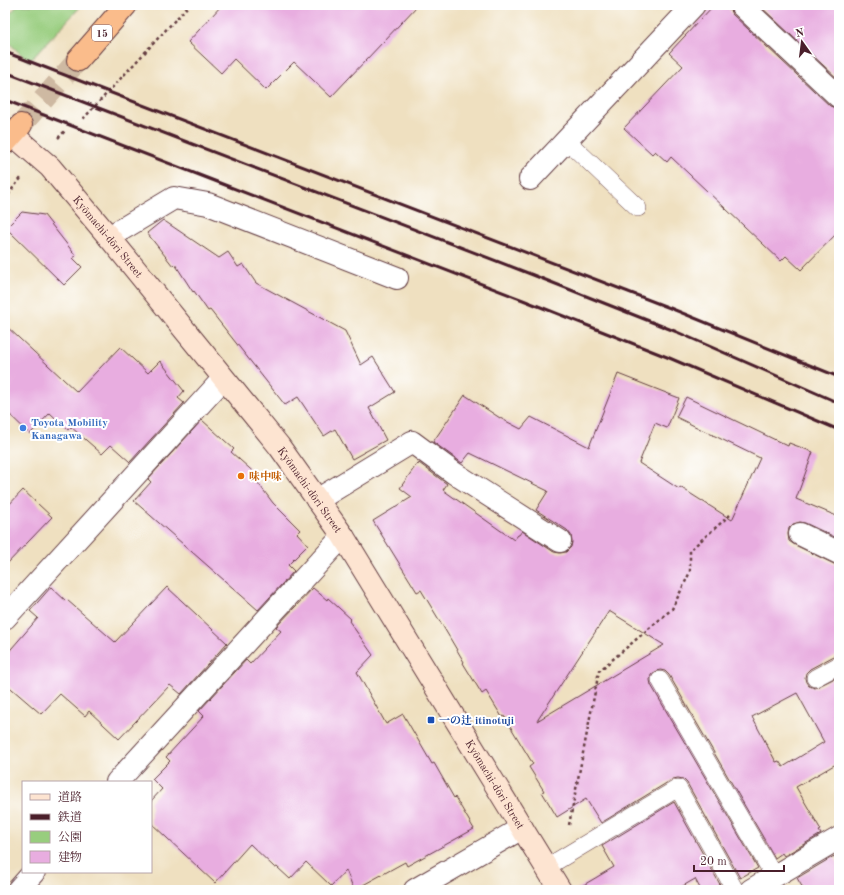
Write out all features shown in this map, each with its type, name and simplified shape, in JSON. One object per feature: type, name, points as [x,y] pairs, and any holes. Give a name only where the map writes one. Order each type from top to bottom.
[{"type":"highway","name":"15","points":[[78,60],[126,5]]},
{"type":"street","points":[[530,179],[694,5]]},
{"type":"street","points":[[741,5],[839,97]]},
{"type":"street","name":"Kyōmachi-dōri Street","points":[[11,134],[50,168],[109,236],[279,446],[343,536],[560,890]]},
{"type":"street","points":[[109,236],[174,198],[208,204],[397,278]]},
{"type":"street","points":[[5,618],[223,378]]},
{"type":"street","points":[[318,500],[412,442],[454,473],[560,541]]},
{"type":"street","points":[[800,534],[839,553]]},
{"type":"street","points":[[118,781],[343,536]]},
{"type":"street","points":[[415,890],[522,828]]},
{"type":"street","points":[[751,890],[839,838]]},
{"type":"street","points":[[18,890],[33,873]]},
{"type":"lane","points":[[566,140],[638,208]]},
{"type":"lane","points":[[814,678],[839,665]]},
{"type":"lane","points":[[660,680],[774,876]]},
{"type":"lane","points":[[547,867],[678,788],[735,890]]},
{"type":"path","points":[[83,119],[189,5]]},
{"type":"path","points":[[5,200],[12,188]]},
{"type":"path","points":[[568,827],[599,671],[672,609],[690,572],[690,550],[730,515]]},
{"type":"green space","points":[[18,5],[82,5],[29,62],[5,39],[5,19]]},
{"type":"building","points":[[222,5],[418,5],[331,97],[294,62],[266,90],[234,59],[221,73],[188,42]]},
{"type":"building","points":[[714,5],[729,5],[729,9],[732,14],[830,106],[839,109],[839,231],[801,270],[786,256],[781,261],[671,157],[667,162],[655,151],[652,154],[624,128],[683,66],[669,53]]},
{"type":"building","points":[[759,5],[839,5],[839,80]]},
{"type":"building","points":[[22,212],[44,215],[76,256],[73,258],[82,267],[64,285],[6,228]]},
{"type":"building","points":[[163,220],[219,258],[228,252],[238,267],[243,264],[256,283],[345,331],[361,365],[373,357],[395,392],[369,408],[386,440],[352,459],[335,429],[324,436],[298,397],[285,405],[210,310],[208,311],[194,291],[193,292],[175,264],[173,266],[147,233]]},
{"type":"building","points":[[5,325],[77,392],[120,347],[148,373],[160,361],[184,391],[178,398],[184,403],[130,462],[111,445],[102,454],[71,427],[68,430],[50,413],[30,434],[5,410]]},
{"type":"building","points":[[618,374],[679,398],[667,428],[655,423],[639,463],[679,489],[680,487],[732,520],[760,458],[676,417],[686,397],[788,446],[789,443],[813,452],[796,499],[839,517],[839,539],[800,522],[793,524],[789,528],[788,534],[789,541],[795,545],[839,565],[839,655],[834,656],[810,669],[806,673],[805,678],[809,686],[815,688],[839,676],[839,770],[836,764],[796,787],[821,830],[819,831],[821,834],[784,856],[782,853],[775,858],[669,675],[665,671],[660,670],[651,675],[651,685],[758,868],[740,878],[687,783],[683,779],[673,779],[601,823],[586,799],[557,817],[542,792],[544,791],[529,767],[533,764],[504,716],[502,717],[486,691],[482,694],[421,590],[417,592],[373,521],[412,497],[400,488],[419,463],[447,484],[443,490],[514,540],[522,531],[554,552],[566,552],[571,547],[571,535],[567,530],[536,510],[548,491],[470,453],[462,463],[433,442],[465,395],[500,418],[521,429],[531,417],[589,447]],"holes":[[[609,611],[664,645],[537,721]],[[797,693],[824,742],[783,767],[779,761],[776,762],[752,717]]]},
{"type":"building","points":[[202,420],[234,449],[231,452],[258,476],[255,479],[273,503],[300,530],[297,533],[308,545],[288,565],[294,571],[258,610],[134,501],[151,482],[148,479]]},
{"type":"building","points":[[23,490],[52,517],[5,566],[5,509]]},
{"type":"building","points":[[51,587],[115,642],[167,587],[227,643],[181,694],[170,685],[119,739],[89,711],[85,716],[60,694],[41,714],[5,683],[5,656],[38,618],[30,611]]},
{"type":"building","points":[[313,588],[327,600],[328,598],[351,619],[349,621],[373,655],[357,672],[386,724],[403,714],[432,764],[434,763],[474,829],[407,866],[405,862],[354,890],[346,870],[331,886],[306,862],[290,879],[277,867],[275,868],[250,844],[215,883],[152,824],[152,800],[162,789],[152,779],[170,761],[166,757],[204,716],[199,711],[246,660],[250,664],[281,631],[276,627]]},
{"type":"building","points":[[674,802],[722,888],[719,890],[701,890],[695,879],[676,890],[575,890],[614,867],[602,846]]},
{"type":"building","points":[[834,856],[839,865],[839,890],[804,890],[797,878]]},
{"type":"tunnel","points":[[21,125],[78,60]]},
{"type":"railway","points":[[5,52],[670,308],[839,377]]},
{"type":"railway","points":[[5,72],[677,332],[839,403]]},
{"type":"railway","points":[[5,100],[523,300],[667,357],[839,430]]},
{"type":"place","name":"Toyota Mobility Kanagawa","points":[[23,428]]},
{"type":"place","name":"味中味","points":[[241,476]]},
{"type":"place","name":"一の辻 itinotuji","points":[[431,720]]}]
